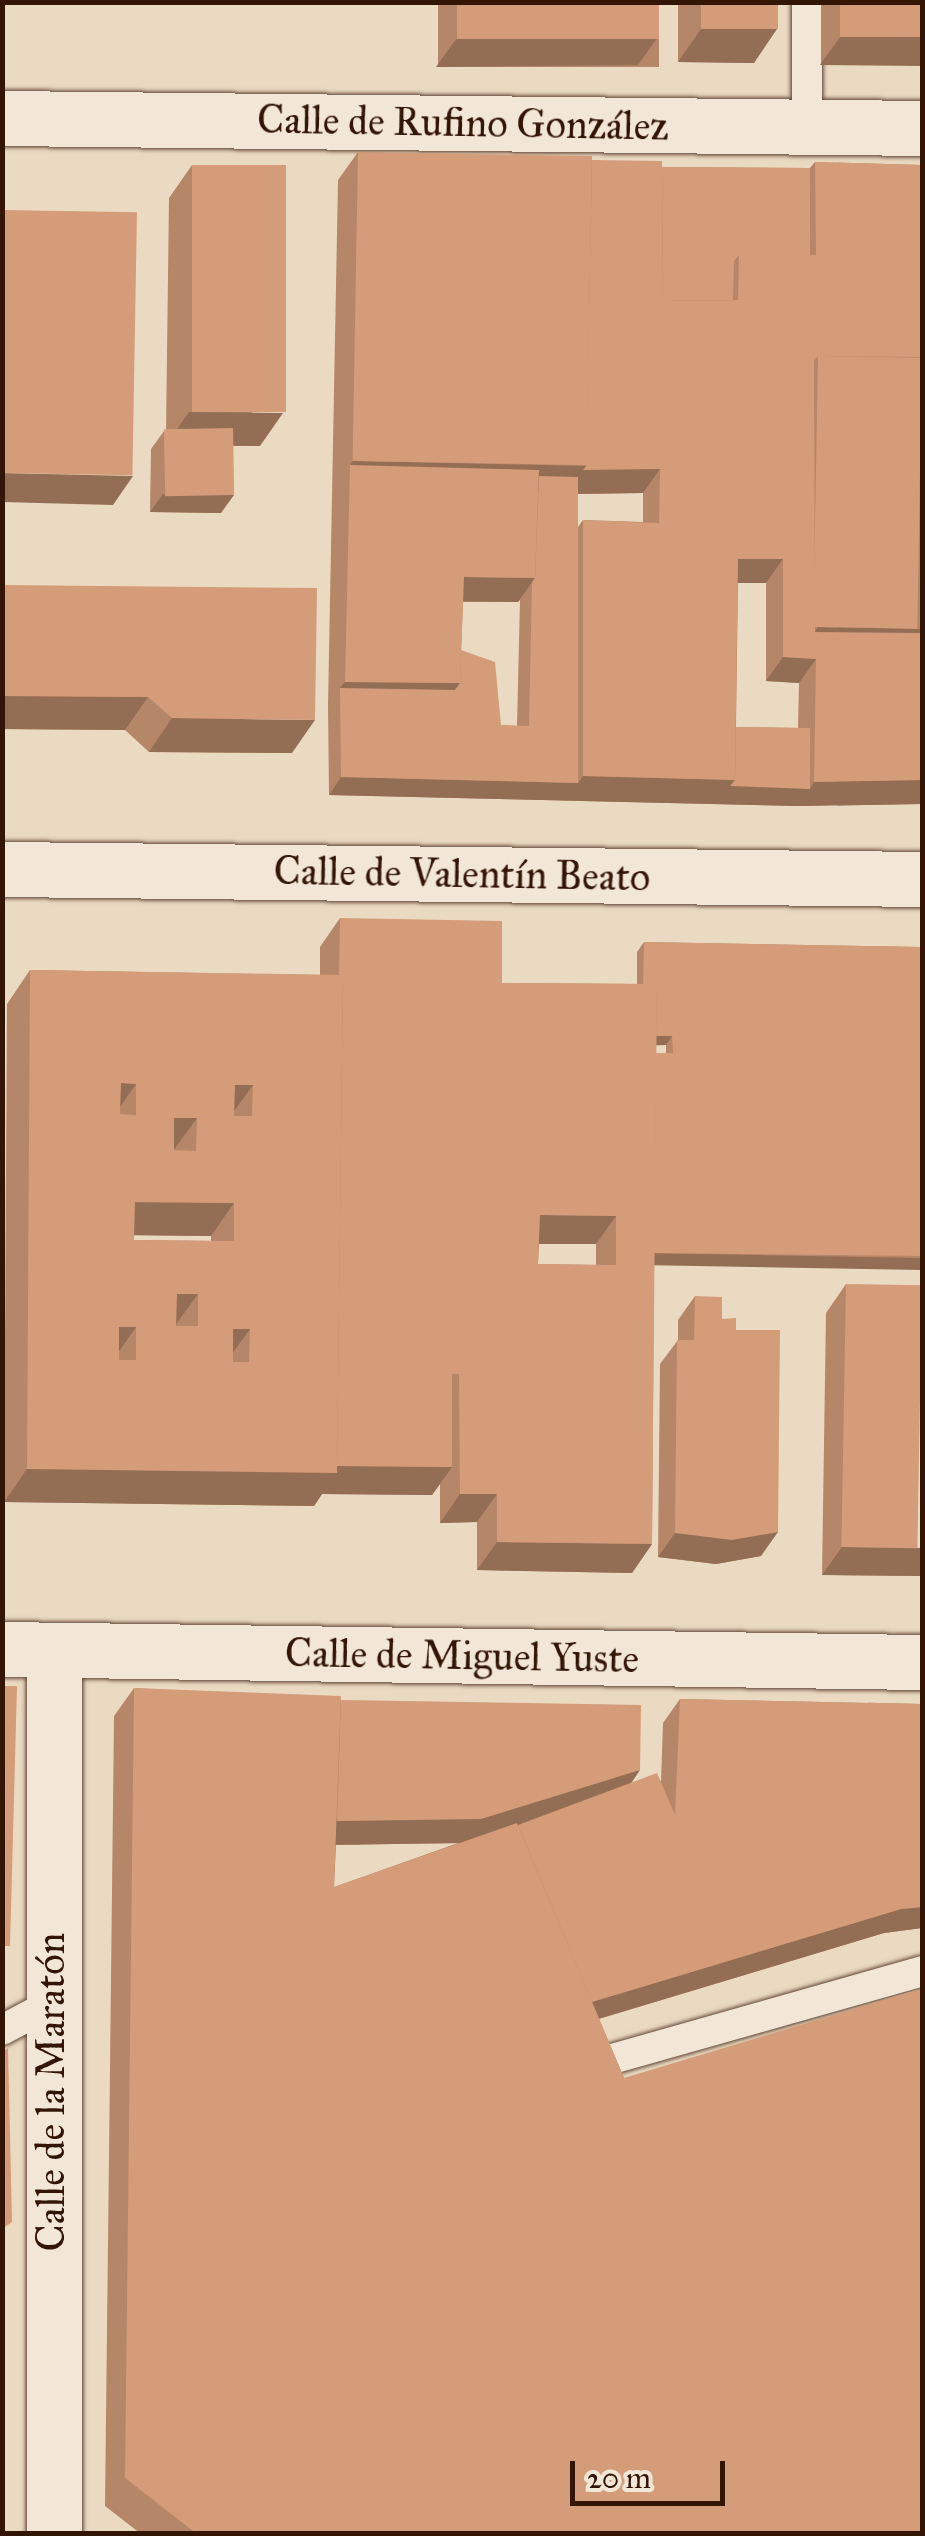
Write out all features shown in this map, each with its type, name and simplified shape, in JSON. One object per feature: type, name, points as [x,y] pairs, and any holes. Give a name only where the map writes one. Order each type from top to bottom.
[{"type":"street","name":"Calle de Rufino González","points":[[2,118],[922,128]]},
{"type":"street","name":"Calle de Valentín Beato","points":[[2,869],[922,879]]},
{"type":"street","name":"Calle de Miguel Yuste","points":[[28,1650],[922,1662]]},
{"type":"street","name":"Calle de la Maratón","points":[[28,1650],[26,2017],[54,2534]]},
{"type":"lane","points":[[807,2],[807,126]]},
{"type":"lane","points":[[612,2059],[922,1971]]},
{"type":"building","points":[[457,2],[659,2],[659,39],[457,39]]},
{"type":"building","points":[[701,2],[778,2],[778,29],[701,29]]},
{"type":"building","points":[[840,2],[922,2],[922,37],[840,37]]},
{"type":"building","points":[[358,152],[592,156],[587,465],[353,461]]},
{"type":"building","points":[[592,160],[662,161],[663,301],[738,300],[739,255],[816,255],[815,162],[922,165],[922,357],[818,356],[814,361],[815,632],[922,633],[922,780],[814,782],[816,659],[783,657],[783,559],[738,559],[735,780],[583,776],[583,520],[659,523],[660,469],[583,470]]},
{"type":"building","points":[[192,165],[286,165],[286,412],[192,412]]},
{"type":"building","points":[[662,167],[810,168],[810,255],[739,255],[734,261],[733,300],[663,301]]},
{"type":"building","points":[[2,210],[137,212],[132,475],[2,473]]},
{"type":"building","points":[[818,356],[922,358],[917,629],[813,627]]},
{"type":"building","points":[[233,428],[234,495],[165,496],[164,429]]},
{"type":"building","points":[[350,465],[539,470],[535,578],[464,577],[460,683],[345,682]]},
{"type":"building","points":[[539,476],[578,477],[578,783],[341,777],[340,688],[455,690],[460,683],[461,650],[495,662],[501,725],[529,726]]},
{"type":"building","points":[[2,585],[317,588],[315,720],[172,718],[148,697],[2,696]]},
{"type":"building","points":[[736,727],[810,728],[810,789],[730,786],[735,780]]},
{"type":"building","points":[[2,916],[4,916],[2,999]]},
{"type":"building","points":[[340,918],[502,921],[502,983],[657,984],[652,1544],[497,1542],[497,1494],[460,1494],[459,1374],[452,1374],[452,1467],[337,1466],[343,975],[339,975]],"holes":[[[540,1215],[616,1216],[616,1265],[538,1264]]]},
{"type":"building","points":[[644,942],[922,947],[922,1256],[654,1253],[656,1053],[673,1053],[672,1036],[656,1036],[657,984],[643,984]]},
{"type":"building","points":[[30,970],[343,975],[337,1473],[27,1469]],"holes":[[[121,1083],[136,1084],[136,1115],[120,1114]],[[235,1085],[253,1085],[252,1116],[234,1116]],[[174,1118],[197,1118],[196,1151],[174,1150]],[[135,1202],[234,1203],[234,1241],[134,1240]],[[177,1294],[198,1294],[198,1326],[176,1326]],[[119,1327],[136,1327],[136,1360],[119,1360]],[[233,1329],[250,1329],[249,1362],[233,1362]]]},
{"type":"building","points":[[846,1284],[922,1285],[917,1548],[841,1547]]},
{"type":"building","points":[[695,1296],[722,1297],[722,1319],[736,1318],[736,1330],[780,1330],[778,1532],[732,1540],[675,1533],[677,1340],[694,1340]]},
{"type":"building","points":[[2,1686],[17,1686],[10,1946],[2,1946]]},
{"type":"building","points":[[134,1688],[341,1696],[334,1887],[517,1823],[624,2078],[922,1990],[922,2534],[197,2534],[125,2478]]},
{"type":"building","points":[[680,1699],[922,1704],[922,1907],[901,1909],[592,2002],[518,1825],[657,1773],[675,1815]]},
{"type":"building","points":[[341,1700],[641,1705],[640,1770],[481,1819],[337,1821]]},
{"type":"building","points":[[8,2048],[12,2222],[2,2229],[2,2052]]},
{"type":"building","points":[[2,2448],[3,2534],[2,2534]]}]
